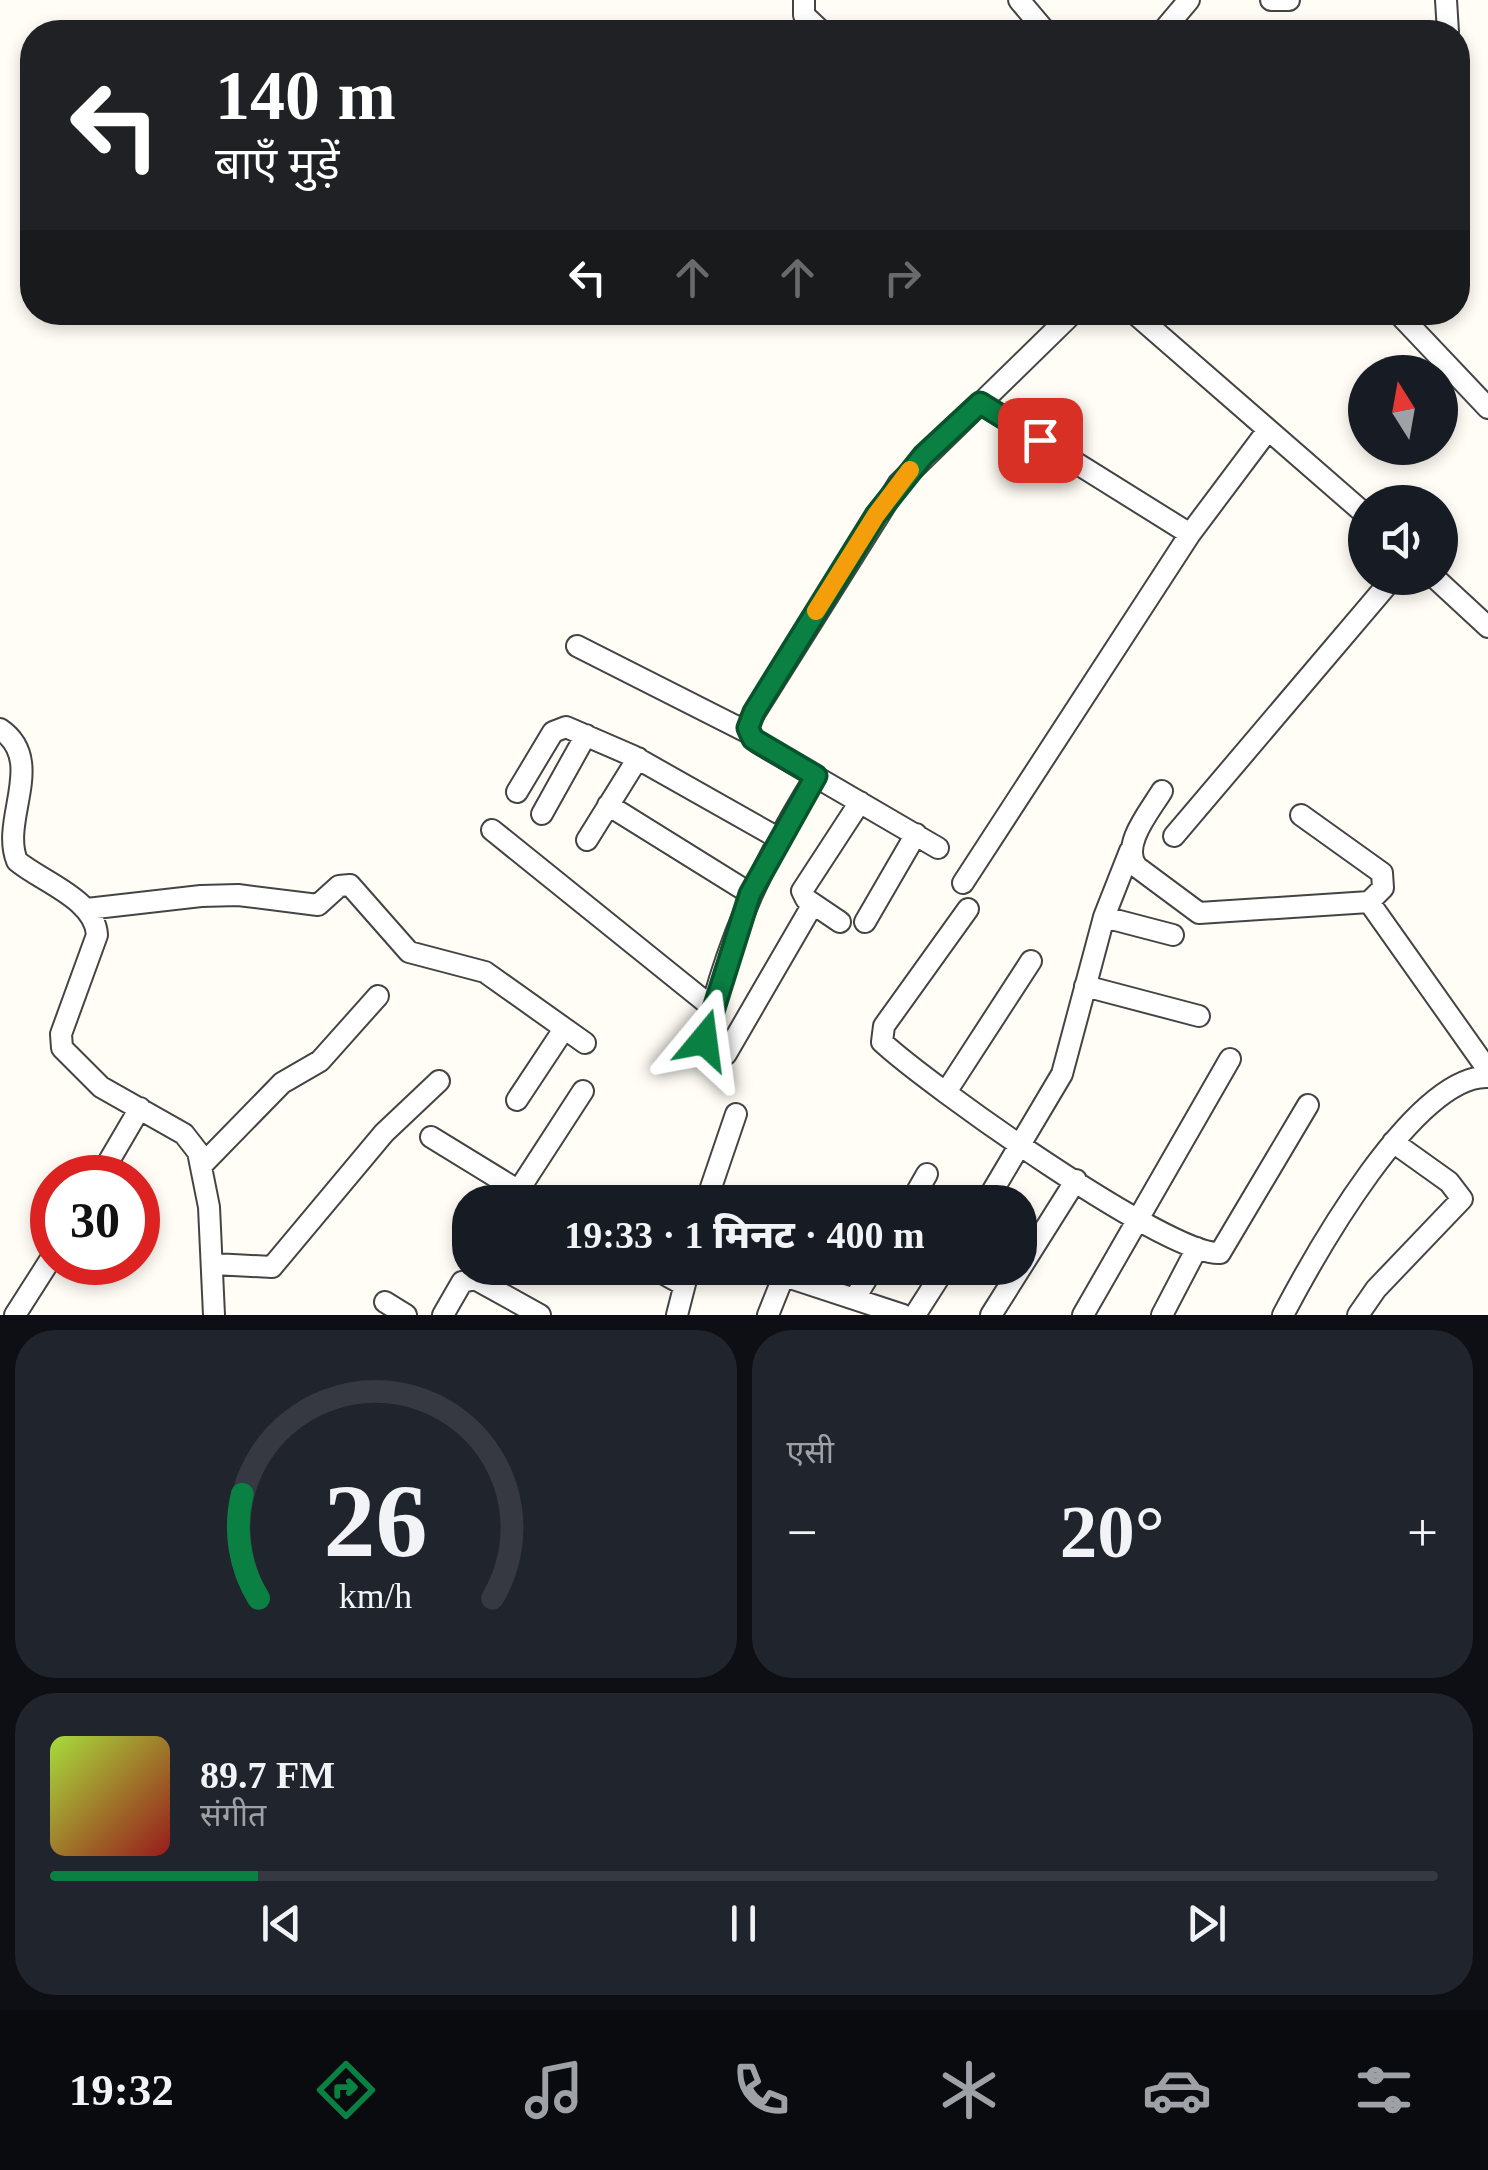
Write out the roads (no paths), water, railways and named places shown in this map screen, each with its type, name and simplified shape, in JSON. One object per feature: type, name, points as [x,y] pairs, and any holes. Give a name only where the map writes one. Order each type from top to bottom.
[{"type":"street","points":[[1019,0],[1036,20]]},
{"type":"street","points":[[1172,20],[1189,0]]},
{"type":"street","points":[[1271,0],[1290,0]]},
{"type":"street","points":[[749,733],[754,712],[876,515],[923,456],[1061,325]]},
{"type":"street","points":[[1148,325],[1348,499]]},
{"type":"street","points":[[1421,325],[1488,408]]},
{"type":"street","points":[[980,403],[1190,534]]},
{"type":"street","points":[[963,884],[1190,534],[1268,430]]},
{"type":"street","points":[[1174,836],[1379,595]]},
{"type":"street","points":[[1454,595],[1488,628]]},
{"type":"street","points":[[577,646],[749,733],[938,848]]},
{"type":"street","points":[[517,792],[557,728],[586,735],[638,758],[778,838]]},
{"type":"street","points":[[0,729],[12,738],[22,764],[13,844],[17,861],[86,909],[97,936],[62,1034],[62,1048],[101,1087],[184,1134],[202,1165],[214,1264],[214,1315]]},
{"type":"street","points":[[542,814],[586,735]]},
{"type":"street","points":[[587,840],[638,758]]},
{"type":"street","points":[[814,904],[726,1054],[719,1059],[704,1045],[712,1008],[750,894],[816,776]]},
{"type":"street","points":[[997,1185],[1062,1074],[1104,917],[1130,851],[1162,791]]},
{"type":"street","points":[[840,922],[802,895],[803,887],[860,802]]},
{"type":"street","points":[[608,805],[750,894]]},
{"type":"street","points":[[1130,851],[1137,867],[1199,913],[1368,902],[1383,888],[1382,873],[1301,814]]},
{"type":"street","points":[[492,830],[712,1008]]},
{"type":"street","points":[[865,922],[916,834]]},
{"type":"street","points":[[86,909],[238,895],[318,906],[346,884],[409,952],[485,972],[585,1043]]},
{"type":"street","points":[[1283,1315],[1356,1190],[1393,1142],[1464,1080],[1488,1074],[1368,902]]},
{"type":"street","points":[[968,909],[881,1032],[882,1042],[1020,1147],[1138,1217],[1197,1248],[1214,1254],[1225,1249],[1286,1134],[1308,1104]]},
{"type":"street","points":[[1104,917],[1172,934]]},
{"type":"street","points":[[946,1092],[1031,962]]},
{"type":"street","points":[[1086,986],[1199,1016]]},
{"type":"street","points":[[202,1165],[282,1083],[320,1061],[378,996]]},
{"type":"street","points":[[517,1100],[564,1029]]},
{"type":"street","points":[[1082,1315],[1230,1058]]},
{"type":"street","points":[[214,1264],[272,1267],[384,1132],[439,1081]]},
{"type":"street","points":[[522,1185],[583,1091]]},
{"type":"street","points":[[112,1155],[140,1108]]},
{"type":"street","points":[[712,1185],[736,1114]]},
{"type":"street","points":[[431,1137],[497,1185]]},
{"type":"street","points":[[1358,1315],[1376,1290],[1462,1199],[1449,1182],[1393,1142]]},
{"type":"street","points":[[921,1185],[927,1174]]},
{"type":"street","points":[[991,1315],[1076,1180]]},
{"type":"street","points":[[1162,1315],[1197,1248]]},
{"type":"street","points":[[15,1315],[34,1285]]},
{"type":"street","points":[[443,1315],[460,1285]]},
{"type":"street","points":[[493,1285],[540,1315]]},
{"type":"street","points":[[677,1315],[685,1285]]},
{"type":"street","points":[[768,1315],[780,1285]]},
{"type":"street","points":[[809,1285],[858,1305],[903,1315]]},
{"type":"street","points":[[915,1315],[934,1285]]},
{"type":"street","points":[[385,1302],[406,1315]]}]
